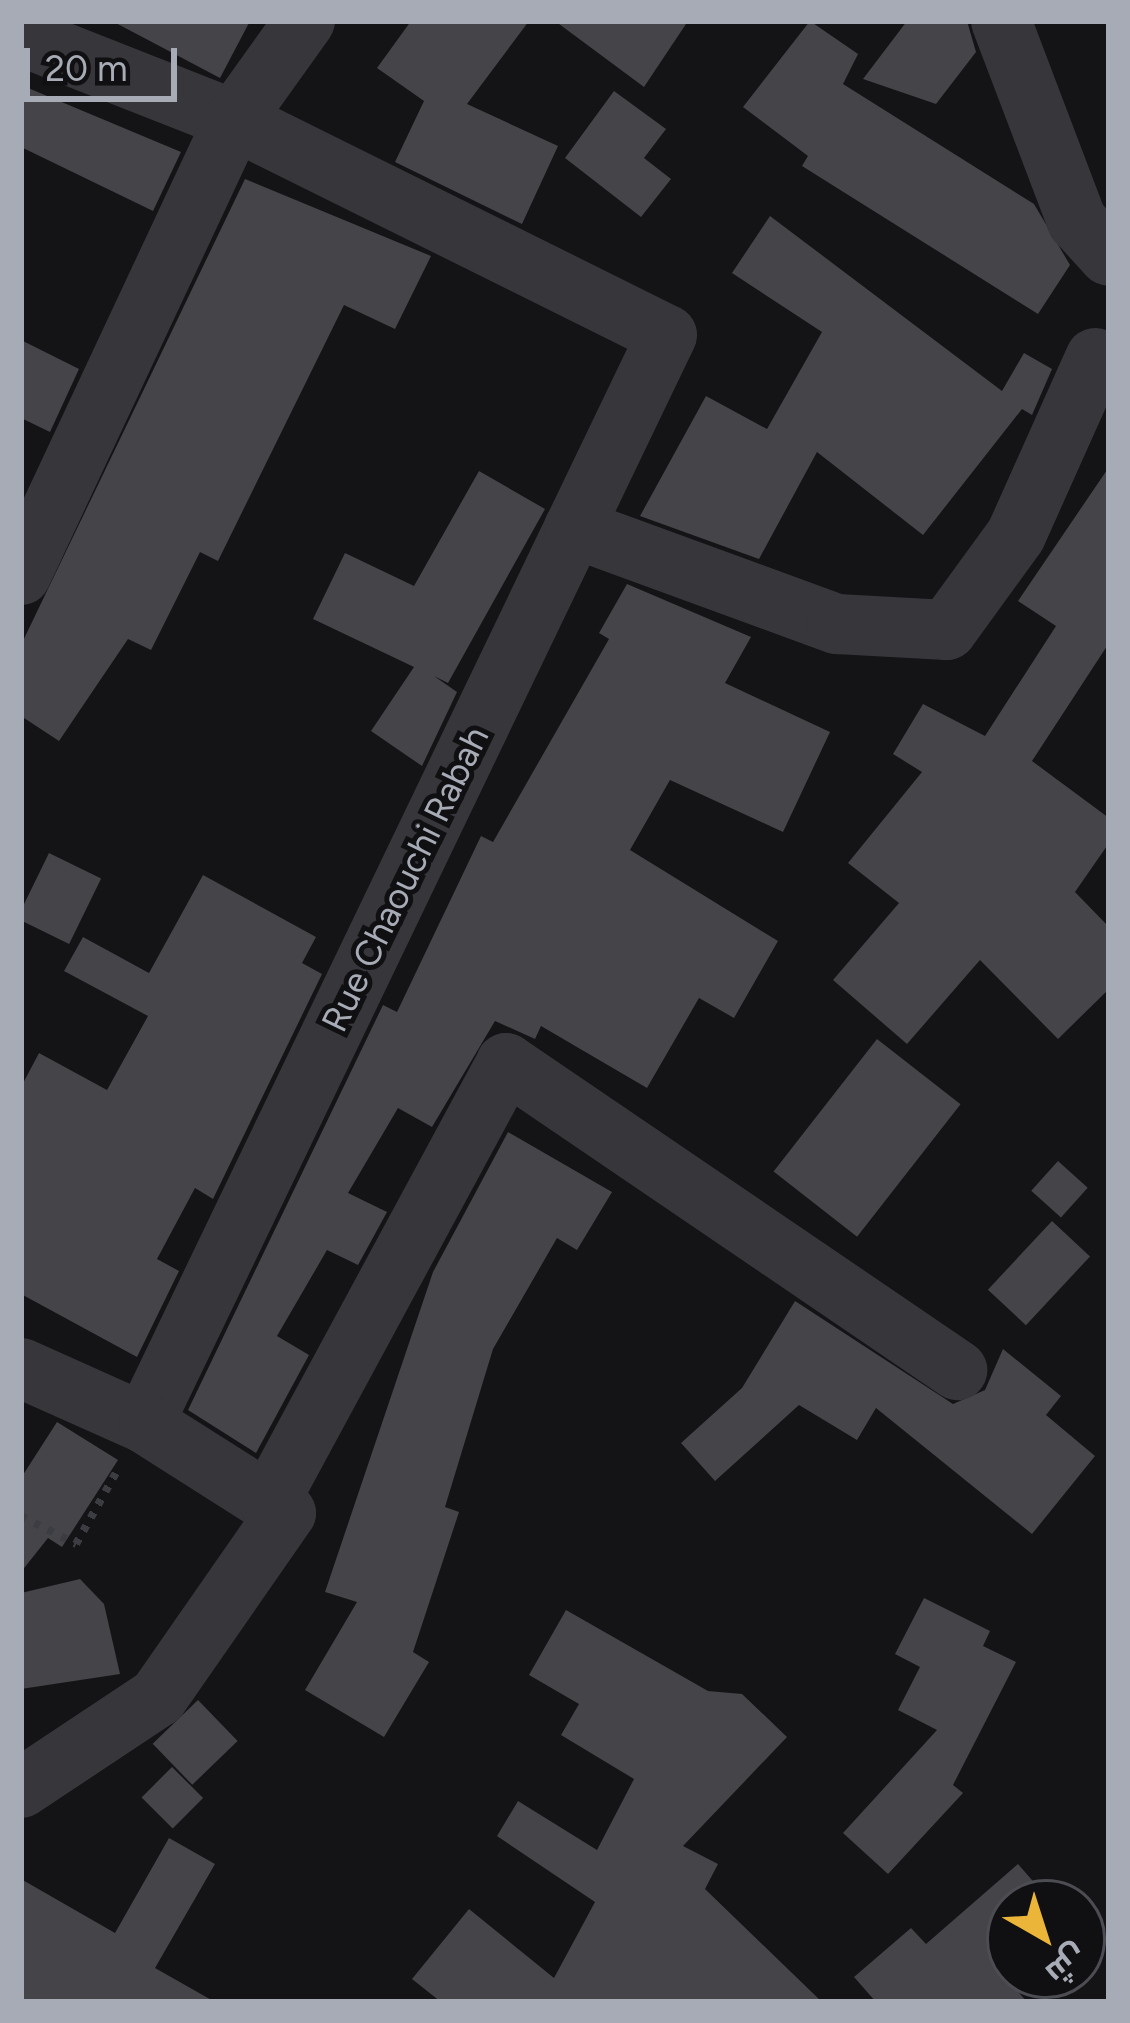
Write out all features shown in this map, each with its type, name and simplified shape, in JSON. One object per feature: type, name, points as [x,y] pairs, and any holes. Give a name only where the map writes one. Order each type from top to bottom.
[{"type":"street","points":[[21,575],[279,21]]},
{"type":"street","points":[[234,120],[305,21]]},
{"type":"street","points":[[1000,21],[1077,220],[1109,256]]},
{"type":"street","points":[[21,36],[234,120]]},
{"type":"street","name":"Rue Chaouchi Rabah","points":[[143,1423],[667,335],[234,120]]},
{"type":"street","points":[[574,528],[837,625],[946,630],[1016,535],[1104,345]]},
{"type":"street","points":[[269,1502],[506,1063],[957,1370]]},
{"type":"street","points":[[21,1368],[143,1423],[286,1513],[158,1697],[21,1788]]},
{"type":"path","points":[[21,1516],[76,1544],[143,1423]]},
{"type":"building","points":[[112,21],[250,21],[220,78]]},
{"type":"building","points":[[411,21],[529,21],[467,104],[558,146],[522,224],[395,162],[424,101],[377,68]]},
{"type":"building","points":[[555,21],[688,21],[644,87]]},
{"type":"building","points":[[810,21],[858,54],[843,84],[1034,204],[1070,265],[1038,314],[802,166],[808,156],[743,107]]},
{"type":"building","points":[[907,21],[967,21],[976,52],[936,104],[863,79]]},
{"type":"building","points":[[21,85],[181,152],[153,211],[21,147]]},
{"type":"building","points":[[614,91],[666,129],[644,158],[671,179],[641,217],[565,158]]},
{"type":"building","points":[[245,179],[431,256],[395,329],[344,305],[218,561],[200,552],[151,650],[128,639],[59,741],[21,716],[21,645]]},
{"type":"building","points":[[770,216],[1002,391],[1024,353],[1052,369],[1032,415],[1022,409],[923,535],[817,452],[759,559],[640,516],[706,396],[767,429],[822,332],[732,273]]},
{"type":"building","points":[[21,340],[79,369],[50,432],[21,418]]},
{"type":"building","points":[[1109,467],[1109,643],[1032,761],[1109,818],[1109,843],[1075,892],[1109,927],[1109,989],[1058,1039],[980,960],[907,1044],[833,980],[899,903],[848,863],[922,772],[893,754],[923,704],[985,736],[1056,626],[1018,601]]},
{"type":"building","points":[[479,471],[545,509],[448,683],[434,676],[457,692],[422,766],[371,731],[414,667],[313,619],[345,553],[414,586]]},
{"type":"building","points":[[627,584],[751,637],[725,683],[830,732],[783,832],[670,780],[630,850],[778,941],[734,1018],[699,998],[647,1088],[541,1026],[535,1039],[495,1021],[432,1127],[398,1108],[348,1193],[387,1212],[358,1265],[327,1250],[277,1336],[309,1355],[256,1453],[188,1410],[383,1005],[397,1012],[481,836],[493,842],[609,639],[599,633]]},
{"type":"building","points":[[49,853],[101,878],[69,944],[21,921],[21,910]]},
{"type":"building","points":[[203,875],[316,937],[302,963],[322,974],[213,1199],[195,1188],[157,1259],[179,1271],[137,1357],[21,1294],[21,1087],[39,1053],[107,1090],[148,1016],[64,971],[83,937],[149,973]]},
{"type":"building","points":[[877,1039],[961,1104],[857,1237],[774,1171]]},
{"type":"building","points":[[508,1132],[612,1192],[577,1250],[557,1238],[493,1349],[445,1507],[459,1512],[413,1652],[429,1662],[384,1737],[305,1690],[357,1602],[325,1592],[433,1272]]},
{"type":"building","points":[[1058,1161],[1088,1188],[1061,1217],[1031,1191]]},
{"type":"building","points":[[1052,1221],[1090,1256],[1026,1325],[988,1290]]},
{"type":"building","points":[[795,1301],[953,1404],[985,1390],[1003,1349],[1061,1396],[1046,1415],[1095,1456],[1032,1534],[876,1408],[857,1440],[799,1405],[715,1481],[681,1443],[742,1388]]},
{"type":"building","points":[[57,1422],[118,1460],[62,1547],[48,1538],[21,1572],[21,1478]]},
{"type":"building","points":[[80,1579],[104,1604],[120,1674],[21,1689],[21,1593]]},
{"type":"building","points":[[924,1598],[990,1631],[983,1646],[1016,1662],[953,1785],[963,1793],[888,1874],[843,1833],[937,1730],[898,1710],[920,1667],[895,1654]]},
{"type":"building","points":[[566,1610],[708,1691],[742,1694],[787,1737],[683,1846],[718,1864],[705,1889],[822,2002],[441,2002],[412,1979],[469,1909],[554,1978],[595,1902],[497,1836],[518,1801],[597,1850],[634,1779],[561,1735],[579,1704],[529,1675]]},
{"type":"building","points":[[198,1700],[238,1741],[192,1785],[153,1744]]},
{"type":"building","points":[[172,1767],[203,1798],[173,1829],[142,1797]]},
{"type":"building","points":[[169,1838],[215,1864],[155,1968],[215,2002],[21,2002],[21,1879],[115,1933]]},
{"type":"building","points":[[1018,1864],[1031,1879],[1001,1879]]},
{"type":"building","points":[[986,1892],[986,1999],[1027,2002],[876,2002],[854,1977],[911,1928],[926,1944]]}]
